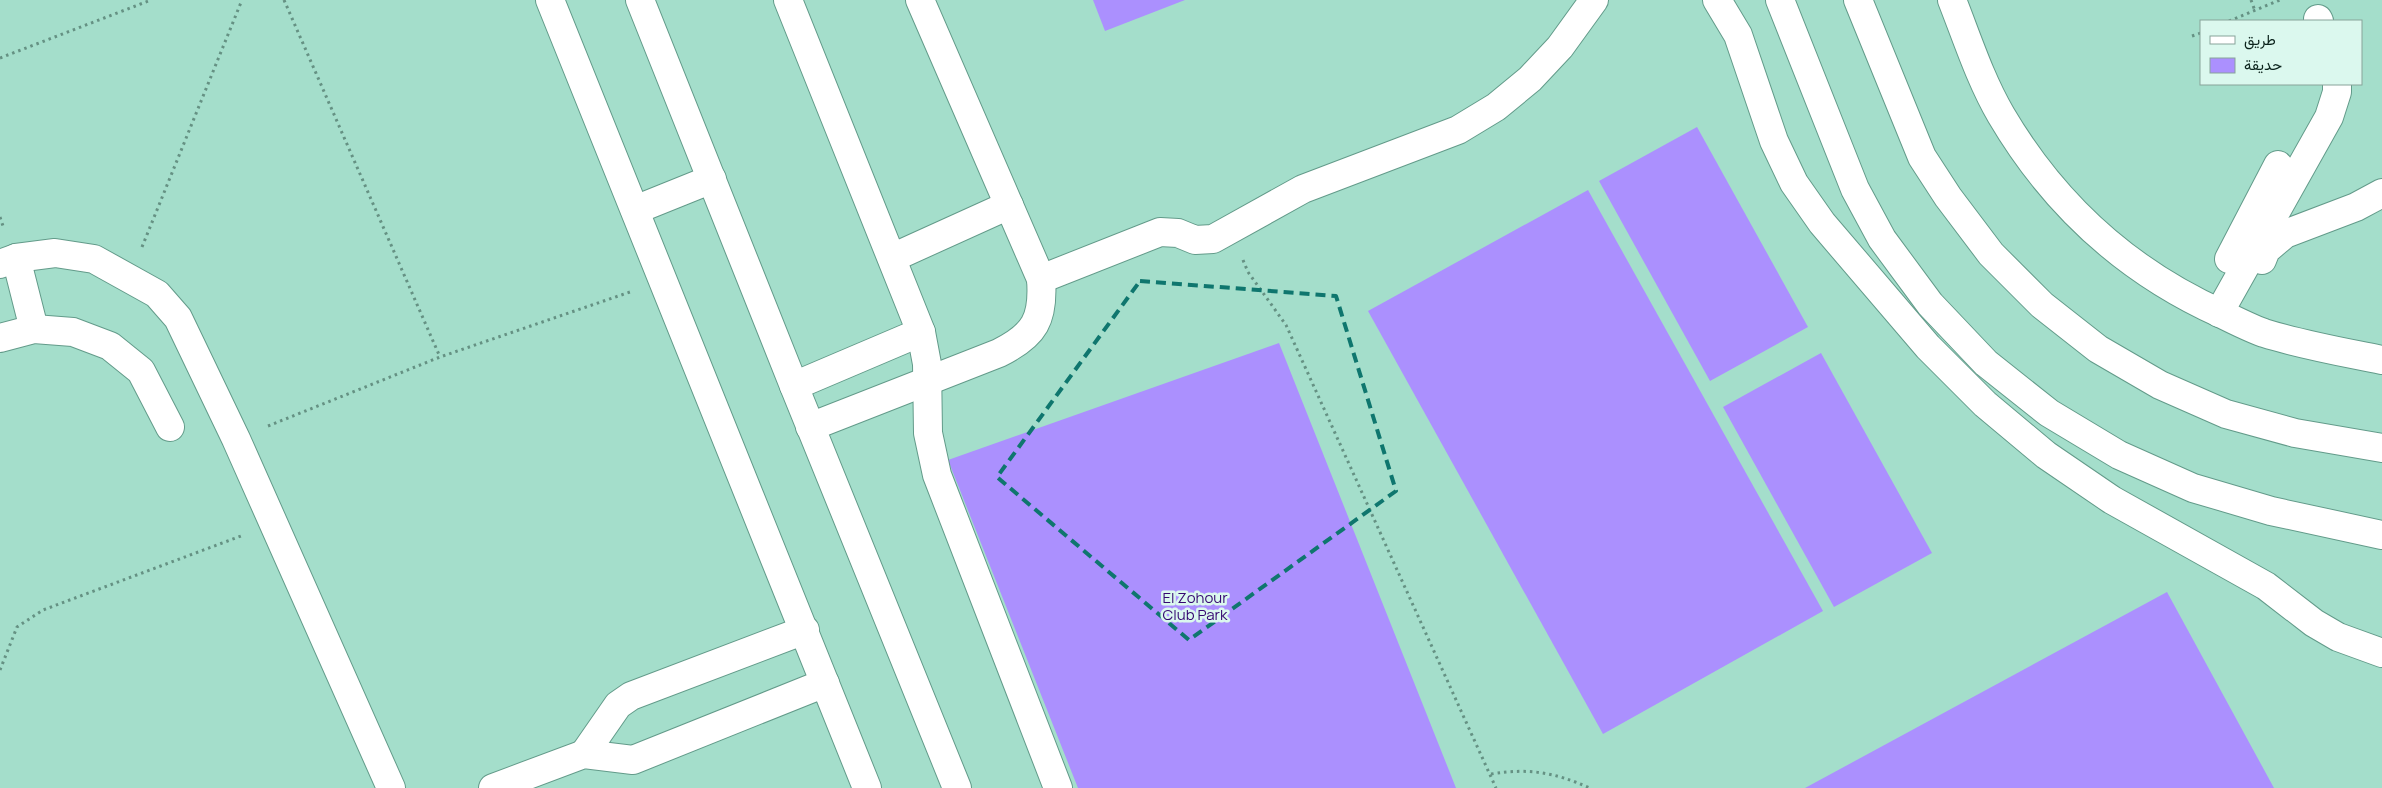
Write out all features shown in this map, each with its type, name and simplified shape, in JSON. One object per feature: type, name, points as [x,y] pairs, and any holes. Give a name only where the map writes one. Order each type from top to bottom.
[{"type":"street","points":[[550,0],[867,788]]},
{"type":"street","points":[[640,0],[810,427],[957,788]]},
{"type":"street","points":[[788,0],[921,332],[928,380],[928,434],[937,475],[1058,788]]},
{"type":"street","points":[[810,427],[1020,342],[1035,324],[1043,302],[1041,279],[920,0]]},
{"type":"street","points":[[1041,279],[1160,232],[1178,233],[1194,240],[1204,241],[1213,239],[1303,189],[1441,136],[1496,107],[1530,80],[1560,46],[1594,0]]},
{"type":"street","points":[[1717,0],[1738,35],[1774,140],[1794,183],[1822,223],[1928,347],[1985,404],[2046,455],[2112,500],[2266,586],[2314,623],[2338,637],[2382,653]]},
{"type":"street","points":[[1780,0],[1855,189],[1882,240],[1930,304],[1986,363],[2049,413],[2119,455],[2193,488],[2271,511],[2382,535]]},
{"type":"street","points":[[1858,0],[1922,157],[1948,197],[1991,254],[2042,305],[2098,349],[2160,385],[2226,414],[2295,433],[2382,448]]},
{"type":"street","points":[[1952,0],[1976,61],[2000,114],[2032,163],[2068,207],[2111,247],[2158,282],[2219,313],[2263,332],[2319,347],[2382,360]]},
{"type":"street","points":[[2219,313],[2329,116],[2337,92],[2337,85]]},
{"type":"street","points":[[2219,313],[2278,165]]},
{"type":"street","points":[[635,210],[712,179]]},
{"type":"street","points":[[2219,313],[2266,250],[2285,234],[2356,207],[2382,193]]},
{"type":"street","points":[[892,258],[1009,205]]},
{"type":"street","points":[[34,329],[8,261],[55,253],[94,259],[130,278],[157,294],[178,318],[236,439],[391,788]]},
{"type":"street","points":[[0,338],[34,329],[74,332],[110,346],[141,371],[170,427]]},
{"type":"street","points":[[794,386],[921,332]]},
{"type":"street","points":[[584,754],[618,705],[631,696],[805,630]]},
{"type":"street","points":[[493,788],[584,754],[633,760],[825,683]]},
{"type":"path","points":[[0,58],[151,0]]},
{"type":"path","points":[[130,278],[242,0]]},
{"type":"path","points":[[284,0],[440,357]]},
{"type":"path","points":[[2250,0],[2255,11]]},
{"type":"path","points":[[2232,20],[2280,0]]},
{"type":"path","points":[[2192,36],[2200,32]]},
{"type":"path","points":[[1231,229],[1248,272],[1286,325],[1496,788]]},
{"type":"path","points":[[236,439],[440,357],[664,281]]},
{"type":"path","points":[[0,670],[17,627],[43,610],[274,524]]},
{"type":"path","points":[[1490,774],[1514,770],[1550,772],[1590,788]]},
{"type":"highlighted area","points":[[1140,281],[1336,296],[1396,491],[1189,640],[997,477]]},
{"type":"green space","points":[[1093,0],[1185,0],[1105,31]]},
{"type":"green space","points":[[1697,127],[1808,327],[1710,381],[1599,181]]},
{"type":"green space","points":[[1588,190],[1823,611],[1603,734],[1368,311]]},
{"type":"green space","name":"El Zohour Club Park","points":[[1279,343],[1456,788],[1078,788],[948,460]]},
{"type":"green space","points":[[1821,353],[1932,553],[1834,607],[1723,407]]},
{"type":"green space","points":[[2167,592],[2274,788],[1805,788]]}]
